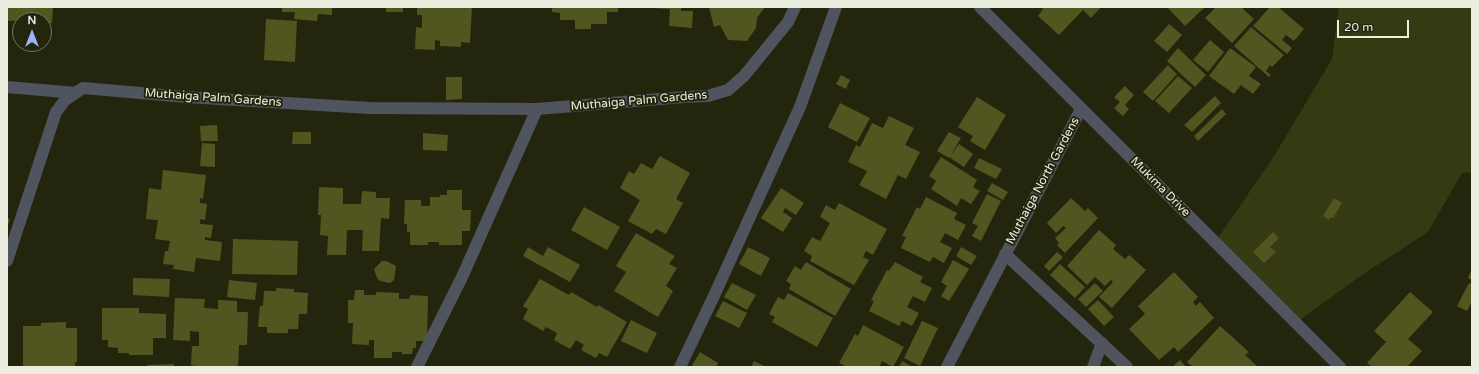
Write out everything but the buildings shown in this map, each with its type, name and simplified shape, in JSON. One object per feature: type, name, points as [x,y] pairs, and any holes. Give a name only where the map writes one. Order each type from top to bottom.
[{"type":"street","name":"Muthaiga Palm Gardens","points":[[7,261],[56,112],[65,100],[83,88],[186,97],[370,108],[537,109],[708,96],[728,90],[744,76],[788,22],[795,7]]},
{"type":"street","points":[[680,367],[800,107],[836,7]]},
{"type":"street","name":"Mukima Drive","points":[[980,7],[1340,367]]},
{"type":"street","points":[[7,87],[76,93]]},
{"type":"street","points":[[417,367],[462,277],[537,109]]},
{"type":"street","name":"Muthaiga North Gardens","points":[[947,367],[1081,109]]},
{"type":"street","name":"Muthaiga North Gardens","points":[[1005,254],[1127,367]]},
{"type":"street","points":[[1094,367],[1102,343]]},
{"type":"green space","points":[[1339,7],[1472,7],[1472,172],[1462,173],[1428,232],[1359,277],[1301,319],[1216,241],[1274,156],[1332,59]]}]
